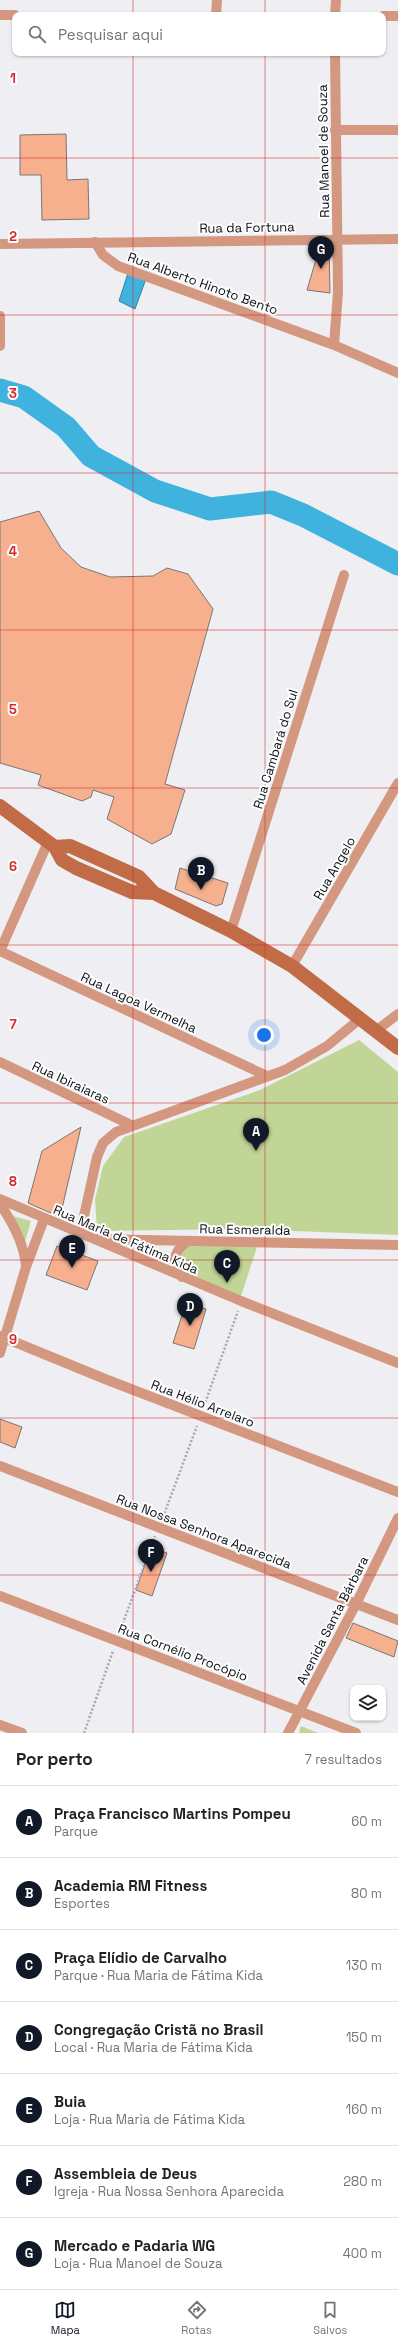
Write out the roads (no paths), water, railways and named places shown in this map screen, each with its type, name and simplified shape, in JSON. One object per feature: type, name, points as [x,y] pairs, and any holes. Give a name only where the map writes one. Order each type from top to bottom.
[{"type":"main road","points":[[0,806],[51,845],[62,860],[76,868],[132,892],[154,893],[231,931],[292,966],[377,1030],[398,1048]]},
{"type":"street","points":[[216,0],[216,12]]},
{"type":"street","points":[[335,12],[336,0]]},
{"type":"street","points":[[0,15],[12,15]]},
{"type":"street","points":[[386,16],[398,16]]},
{"type":"street","name":"Rua Manoel de Souza","points":[[334,345],[338,292],[335,56]]},
{"type":"street","points":[[335,130],[398,130]]},
{"type":"street","name":"Rua da Fortuna","points":[[96,242],[398,239]]},
{"type":"street","points":[[0,244],[96,242]]},
{"type":"street","name":"Rua Alberto Hinoto Bento","points":[[96,242],[103,255],[118,266],[334,345],[398,373]]},
{"type":"street","points":[[0,316],[0,346]]},
{"type":"street","name":"Rua Cambará do Sul","points":[[231,931],[344,575]]},
{"type":"street","name":"Rua Angelo","points":[[292,966],[398,783]]},
{"type":"street","points":[[0,951],[51,845]]},
{"type":"street","name":"Rua Lagoa Vermelha","points":[[0,951],[267,1076]]},
{"type":"street","points":[[377,1030],[398,1014]]},
{"type":"street","points":[[80,1234],[97,1157],[104,1143],[116,1132],[285,1070],[326,1046],[361,1018]]},
{"type":"street","name":"Rua Ibiraiaras","points":[[0,1062],[132,1125]]},
{"type":"street","name":"Rua Maria de Fátima Kida","points":[[0,1199],[182,1277],[398,1363]]},
{"type":"street","points":[[0,1204],[20,1241],[26,1267]]},
{"type":"street","points":[[0,1353],[2,1337],[44,1219]]},
{"type":"street","name":"Rua Esmeralda","points":[[91,1239],[398,1245]]},
{"type":"street","points":[[182,1277],[175,1266],[175,1252],[188,1241]]},
{"type":"street","name":"Rua Hélio Arrelaro","points":[[2,1337],[112,1382],[398,1492]]},
{"type":"street","name":"Rua Nossa Senhora Aparecida","points":[[0,1466],[398,1620]]},
{"type":"street","name":"Avenida Santa Bárbara","points":[[288,1733],[356,1604],[398,1518]]},
{"type":"street","name":"Rua Cornélio Procópio","points":[[0,1596],[300,1710],[356,1733]]},
{"type":"street","points":[[0,1725],[22,1733]]},
{"type":"water","points":[[129,270],[147,276],[135,309],[119,301]]},
{"type":"waterway","points":[[0,390],[24,397],[66,427],[91,456],[155,491],[210,509],[271,502],[303,515],[398,564]]},
{"type":"place","name":"Mercado e Padaria WG","points":[[321,269]]},
{"type":"place","name":"Academia RM Fitness","points":[[201,890]]},
{"type":"place","name":"Praça Francisco Martins Pompeu","points":[[256,1151]]},
{"type":"place","name":"Buia","points":[[72,1268]]},
{"type":"place","name":"Praça Elídio de Carvalho","points":[[227,1283]]},
{"type":"place","name":"Congregação Cristã no Brasil","points":[[190,1326]]},
{"type":"place","name":"Assembleia de Deus","points":[[151,1572]]}]
